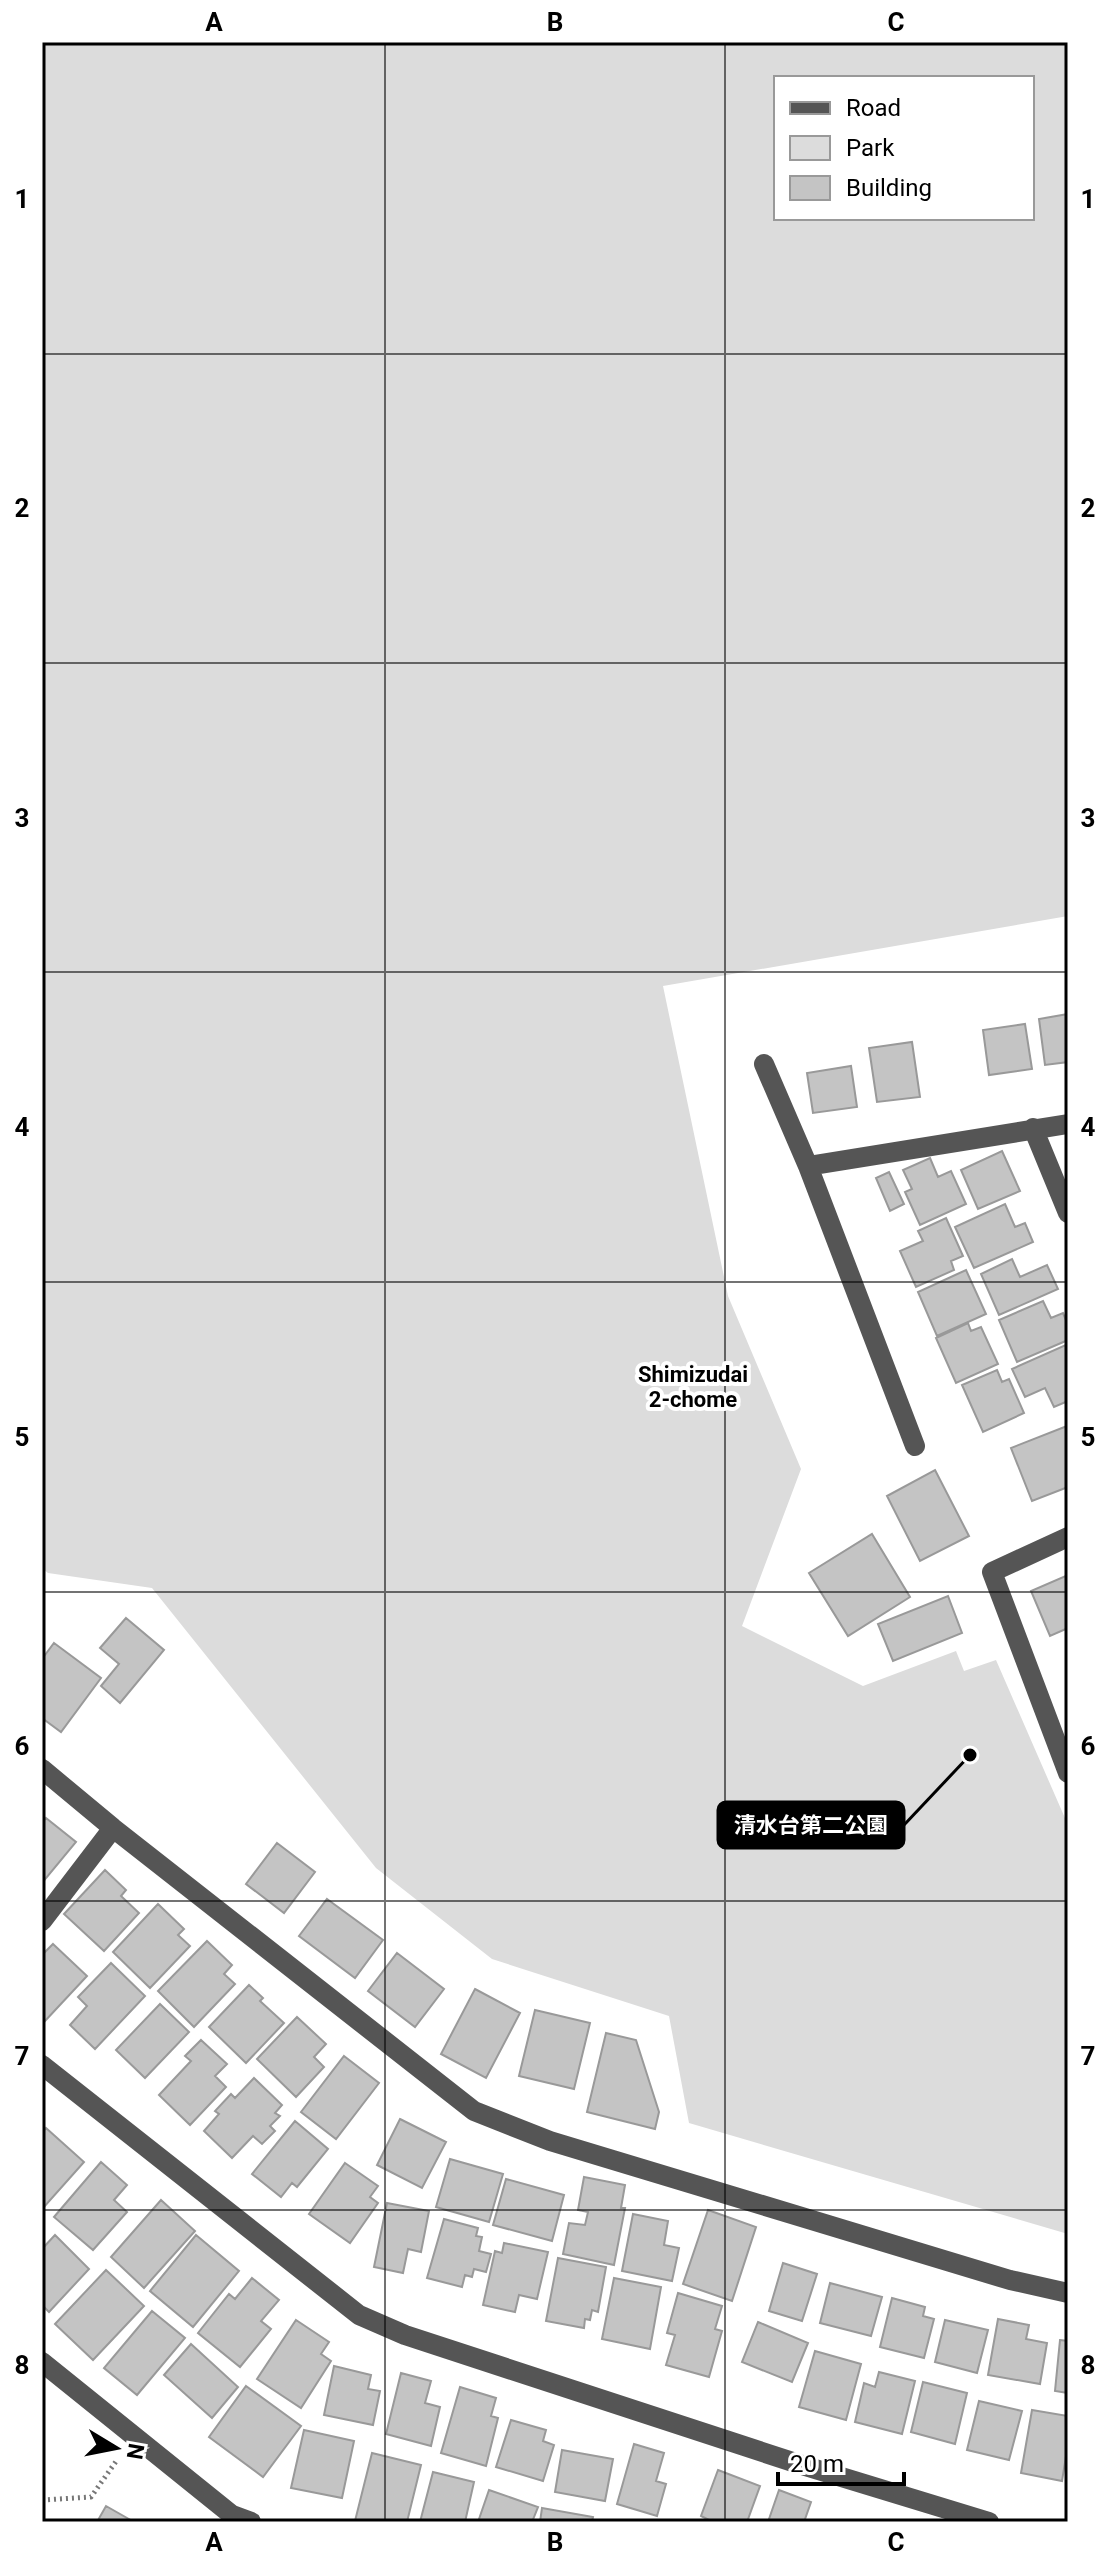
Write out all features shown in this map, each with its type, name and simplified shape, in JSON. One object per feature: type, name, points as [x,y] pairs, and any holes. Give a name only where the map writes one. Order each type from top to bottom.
[{"type":"street","points":[[764,1064],[808,1166],[915,1446]]},
{"type":"street","points":[[808,1166],[1068,1124]]},
{"type":"street","points":[[1033,1128],[1068,1213]]},
{"type":"street","points":[[1068,1537],[992,1572],[1068,1773]]},
{"type":"street","points":[[42,1769],[474,2111],[550,2141],[1010,2280],[1068,2293]]},
{"type":"street","points":[[42,1921],[113,1828]]},
{"type":"street","points":[[42,2065],[359,2315],[405,2335],[802,2465],[989,2522]]},
{"type":"street","points":[[42,2362],[232,2515],[251,2522]]},
{"type":"path","points":[[42,2500],[91,2497],[133,2436]]},
{"type":"green space","points":[[42,42],[1068,42],[1068,916],[663,986],[728,1296],[801,1469],[742,1626],[863,1686],[956,1651],[964,1671],[996,1660],[1068,1825],[1068,2234],[689,2123],[669,2016],[492,1959],[376,1868],[152,1588],[48,1573],[42,1568]]},
{"type":"building","points":[[1068,1014],[1068,1062],[1045,1065],[1039,1019]]},
{"type":"building","points":[[1025,1024],[1032,1069],[989,1075],[983,1030]]},
{"type":"building","points":[[912,1042],[920,1097],[877,1102],[869,1048]]},
{"type":"building","points":[[851,1066],[857,1107],[813,1113],[807,1073]]},
{"type":"building","points":[[1002,1151],[1020,1191],[978,1209],[961,1170]]},
{"type":"building","points":[[930,1158],[938,1177],[951,1171],[966,1204],[920,1225],[905,1192],[912,1189],[903,1170]]},
{"type":"building","points":[[889,1172],[904,1204],[890,1211],[876,1178]]},
{"type":"building","points":[[1005,1204],[1015,1227],[1025,1223],[1033,1242],[974,1268],[955,1227]]},
{"type":"building","points":[[946,1218],[963,1256],[951,1261],[954,1270],[916,1287],[900,1251],[923,1241],[918,1231]]},
{"type":"building","points":[[1012,1259],[1020,1277],[1047,1265],[1058,1289],[999,1315],[981,1274]]},
{"type":"building","points":[[966,1270],[986,1314],[937,1336],[918,1292]]},
{"type":"building","points":[[1043,1301],[1051,1318],[1063,1313],[1068,1325],[1068,1340],[1017,1362],[999,1320]]},
{"type":"building","points":[[968,1323],[971,1331],[981,1327],[998,1364],[956,1383],[936,1338]]},
{"type":"building","points":[[1068,1344],[1068,1401],[1054,1407],[1045,1388],[1025,1397],[1012,1369]]},
{"type":"building","points":[[997,1370],[1002,1382],[1009,1379],[1024,1413],[983,1432],[962,1385]]},
{"type":"building","points":[[1067,1426],[1068,1487],[1032,1501],[1011,1448]]},
{"type":"building","points":[[935,1470],[969,1536],[920,1561],[887,1496]]},
{"type":"building","points":[[872,1534],[910,1597],[848,1636],[809,1573]]},
{"type":"building","points":[[1068,1575],[1068,1628],[1050,1636],[1031,1591]]},
{"type":"building","points":[[948,1596],[962,1633],[893,1661],[878,1624]]},
{"type":"building","points":[[126,1618],[164,1650],[120,1703],[101,1686],[119,1664],[100,1648]]},
{"type":"building","points":[[54,1643],[101,1678],[61,1732],[42,1718],[42,1659]]},
{"type":"building","points":[[46,1818],[76,1842],[42,1883],[42,1823]]},
{"type":"building","points":[[277,1843],[315,1872],[284,1913],[246,1884]]},
{"type":"building","points":[[105,1870],[126,1890],[121,1896],[139,1913],[104,1951],[64,1914]]},
{"type":"building","points":[[327,1899],[383,1940],[355,1978],[299,1936]]},
{"type":"building","points":[[158,1904],[184,1929],[178,1935],[190,1946],[150,1988],[113,1952]]},
{"type":"building","points":[[207,1941],[232,1965],[224,1974],[235,1984],[194,2027],[158,1991]]},
{"type":"building","points":[[53,1944],[87,1976],[45,2021],[42,2018],[42,1955]]},
{"type":"building","points":[[397,1953],[444,1989],[415,2027],[368,1991]]},
{"type":"building","points":[[111,1963],[145,1996],[95,2049],[70,2025],[87,2006],[78,1997]]},
{"type":"building","points":[[249,1985],[263,1998],[260,2001],[284,2023],[246,2063],[209,2027]]},
{"type":"building","points":[[475,1989],[520,2013],[486,2078],[441,2054]]},
{"type":"building","points":[[160,2004],[189,2032],[145,2078],[116,2050]]},
{"type":"building","points":[[535,2010],[590,2023],[574,2089],[519,2076]]},
{"type":"building","points":[[297,2017],[326,2044],[314,2057],[324,2067],[296,2097],[257,2059]]},
{"type":"building","points":[[606,2033],[636,2040],[659,2112],[655,2129],[587,2112]]},
{"type":"building","points":[[201,2040],[227,2064],[215,2076],[226,2087],[190,2125],[159,2095],[191,2061],[185,2056]]},
{"type":"building","points":[[344,2056],[379,2083],[336,2139],[301,2112]]},
{"type":"building","points":[[254,2078],[282,2105],[275,2113],[280,2116],[270,2126],[275,2131],[262,2144],[253,2136],[232,2158],[204,2131],[219,2114],[215,2111],[231,2094],[235,2098]]},
{"type":"building","points":[[400,2119],[446,2142],[422,2188],[377,2165]]},
{"type":"building","points":[[295,2121],[328,2149],[297,2187],[292,2183],[281,2197],[252,2174]]},
{"type":"building","points":[[46,2128],[84,2162],[44,2207],[42,2133]]},
{"type":"building","points":[[450,2159],[503,2174],[489,2222],[436,2207]]},
{"type":"building","points":[[101,2162],[127,2185],[114,2200],[127,2212],[93,2250],[54,2217]]},
{"type":"building","points":[[345,2163],[378,2186],[370,2197],[378,2203],[350,2243],[309,2214]]},
{"type":"building","points":[[584,2177],[625,2185],[621,2208],[625,2208],[614,2265],[563,2254],[569,2223],[585,2225],[588,2212],[578,2210]]},
{"type":"building","points":[[506,2179],[564,2195],[552,2241],[493,2225]]},
{"type":"building","points":[[161,2200],[195,2231],[144,2288],[111,2257]]},
{"type":"building","points":[[387,2203],[429,2211],[421,2252],[408,2249],[403,2273],[374,2267]]},
{"type":"building","points":[[708,2210],[756,2227],[732,2301],[683,2284]]},
{"type":"building","points":[[633,2214],[668,2221],[664,2245],[679,2248],[672,2281],[622,2271]]},
{"type":"building","points":[[444,2219],[478,2228],[476,2236],[482,2237],[479,2251],[491,2254],[486,2272],[474,2269],[472,2277],[465,2275],[462,2287],[427,2278]]},
{"type":"building","points":[[55,2235],[89,2269],[49,2312],[42,2305],[42,2249]]},
{"type":"building","points":[[196,2235],[239,2271],[193,2327],[150,2291]]},
{"type":"building","points":[[504,2243],[548,2252],[537,2299],[519,2295],[515,2312],[483,2305],[495,2251],[502,2253]]},
{"type":"building","points":[[558,2258],[606,2267],[598,2312],[592,2310],[590,2320],[585,2319],[584,2328],[546,2321]]},
{"type":"building","points":[[783,2263],[817,2274],[802,2321],[769,2311]]},
{"type":"building","points":[[106,2270],[144,2306],[93,2360],[55,2324]]},
{"type":"building","points":[[252,2278],[279,2300],[261,2321],[271,2329],[240,2367],[198,2333],[229,2294],[235,2299]]},
{"type":"building","points":[[614,2278],[661,2287],[650,2349],[602,2339]]},
{"type":"building","points":[[830,2283],[882,2297],[871,2336],[820,2323]]},
{"type":"building","points":[[678,2293],[722,2306],[715,2329],[722,2331],[709,2377],[666,2365],[675,2335],[667,2333]]},
{"type":"building","points":[[892,2298],[925,2307],[923,2316],[934,2319],[924,2358],[880,2347]]},
{"type":"building","points":[[152,2311],[185,2338],[137,2395],[104,2368]]},
{"type":"building","points":[[998,2319],[1029,2325],[1026,2339],[1047,2343],[1040,2384],[988,2375]]},
{"type":"building","points":[[296,2320],[329,2342],[321,2354],[331,2361],[301,2408],[257,2379]]},
{"type":"building","points":[[945,2320],[988,2330],[977,2373],[935,2362]]},
{"type":"building","points":[[758,2322],[808,2343],[792,2382],[742,2362]]},
{"type":"building","points":[[1060,2340],[1068,2341],[1068,2393],[1055,2391]]},
{"type":"building","points":[[191,2344],[238,2387],[212,2418],[164,2375]]},
{"type":"building","points":[[815,2351],[861,2364],[846,2420],[799,2407]]},
{"type":"building","points":[[334,2366],[371,2375],[368,2389],[380,2391],[373,2425],[324,2415]]},
{"type":"building","points":[[879,2372],[915,2381],[902,2434],[855,2422],[864,2383],[875,2387]]},
{"type":"building","points":[[401,2373],[431,2381],[425,2403],[440,2407],[431,2446],[386,2434]]},
{"type":"building","points":[[923,2382],[967,2393],[955,2444],[911,2432]]},
{"type":"building","points":[[246,2386],[301,2426],[263,2477],[209,2437]]},
{"type":"building","points":[[460,2387],[496,2398],[491,2416],[498,2418],[486,2466],[441,2453]]},
{"type":"building","points":[[979,2401],[1022,2411],[1009,2460],[967,2450]]},
{"type":"building","points":[[1032,2410],[1068,2416],[1068,2444],[1062,2481],[1021,2473]]},
{"type":"building","points":[[511,2420],[546,2430],[543,2441],[554,2445],[543,2481],[496,2467]]},
{"type":"building","points":[[304,2430],[354,2441],[342,2498],[291,2488]]},
{"type":"building","points":[[634,2444],[664,2453],[656,2481],[666,2484],[657,2516],[617,2504]]},
{"type":"building","points":[[562,2450],[613,2459],[605,2501],[555,2492]]},
{"type":"building","points":[[372,2453],[421,2465],[407,2522],[355,2521]]},
{"type":"building","points":[[718,2470],[760,2486],[747,2522],[713,2522],[701,2516]]},
{"type":"building","points":[[433,2472],[474,2482],[465,2522],[420,2522]]},
{"type":"building","points":[[489,2490],[538,2507],[532,2522],[478,2522]]},
{"type":"building","points":[[779,2490],[811,2502],[804,2522],[768,2522]]},
{"type":"building","points":[[106,2506],[134,2522],[97,2522]]},
{"type":"building","points":[[542,2508],[593,2517],[592,2522],[540,2522]]},
{"type":"place","name":"清水台第二公園","points":[[970,1755]]},
{"type":"district","name":"Shimizudai 2-chome","points":[[693,1386]]}]
